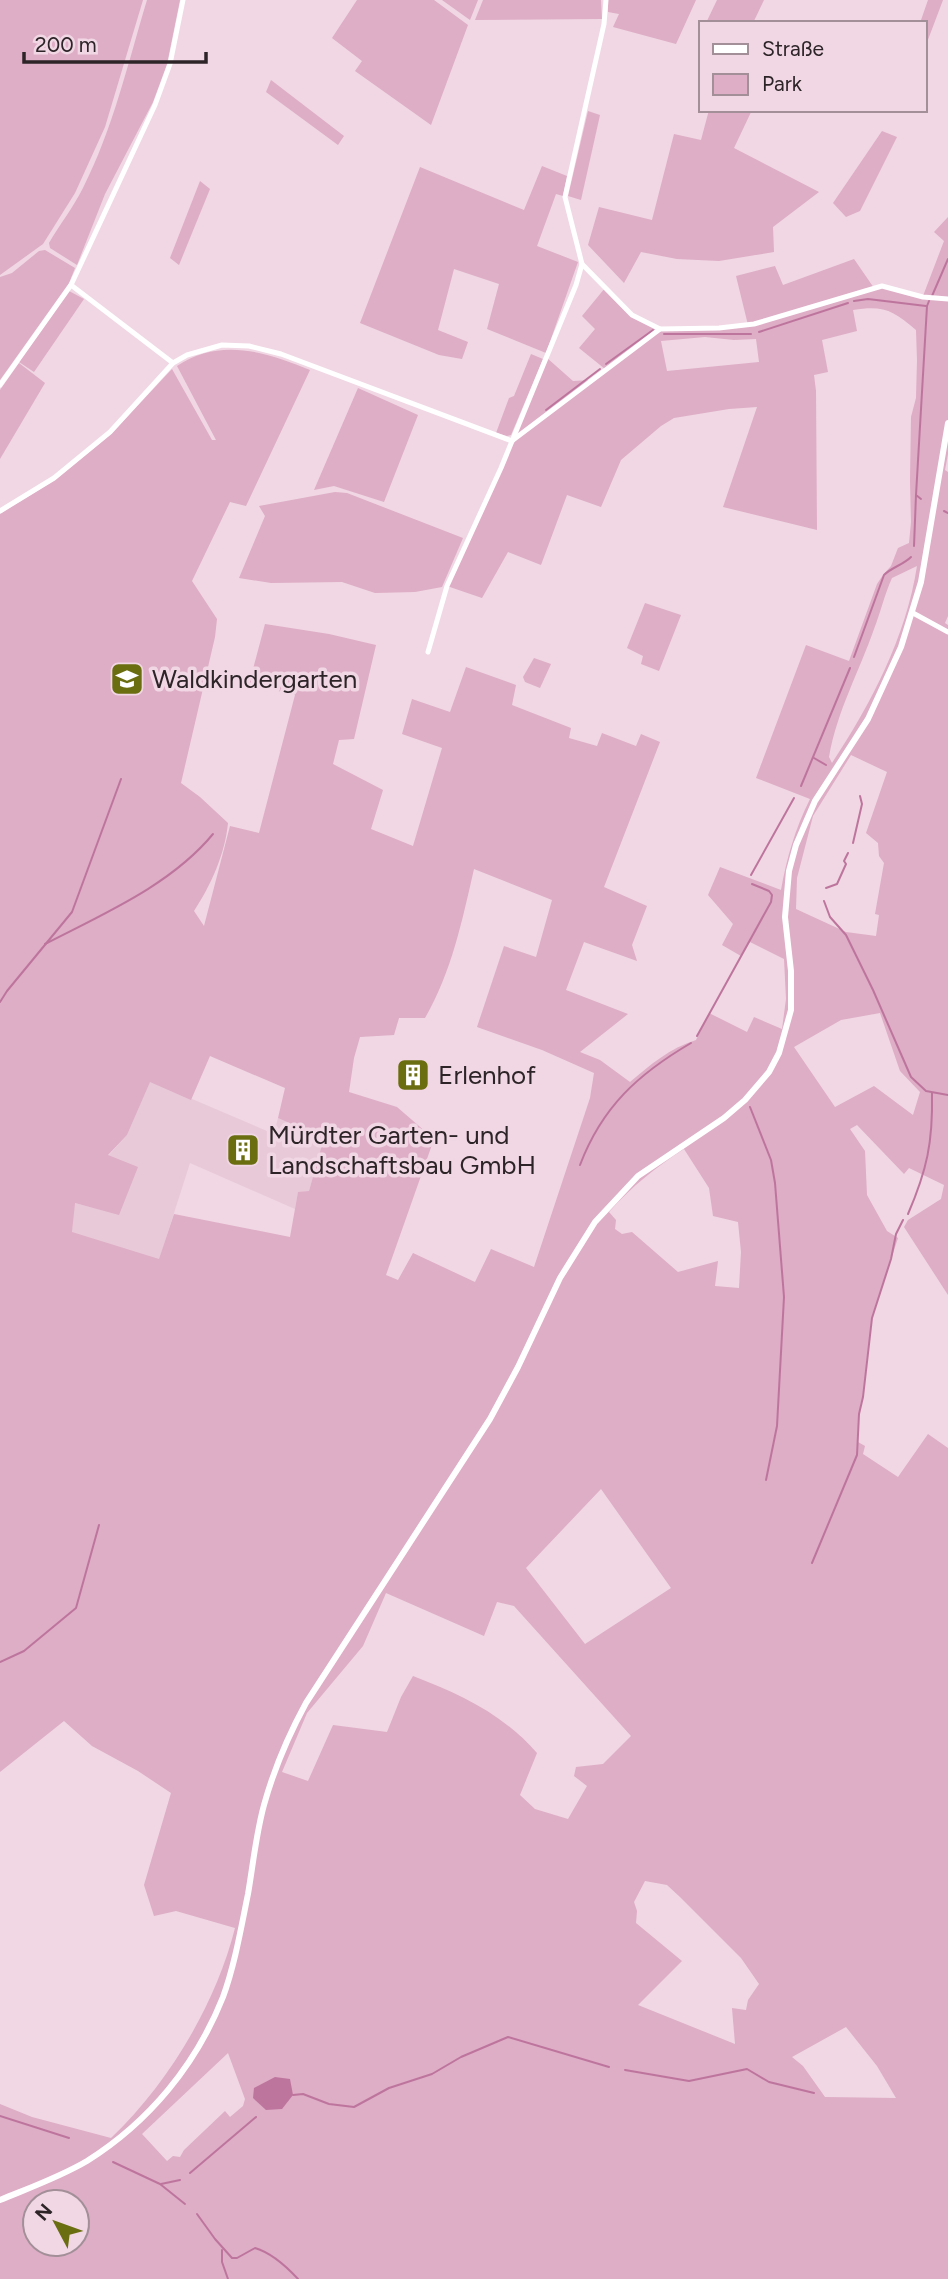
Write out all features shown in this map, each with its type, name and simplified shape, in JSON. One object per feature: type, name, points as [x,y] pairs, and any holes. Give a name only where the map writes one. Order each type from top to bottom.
[{"type":"street","points":[[0,384],[71,285],[155,105],[170,64],[183,0]]},
{"type":"street","points":[[606,0],[602,36],[565,197],[582,264],[632,314],[660,329],[719,328],[754,324],[882,286],[923,297],[948,299]]},
{"type":"street","points":[[428,652],[447,586],[552,346],[582,264]]},
{"type":"street","points":[[71,285],[173,363]]},
{"type":"street","points":[[512,441],[660,329]]},
{"type":"street","points":[[0,511],[54,478],[110,432],[173,363],[187,355],[222,345],[249,346],[281,354],[512,441]]},
{"type":"street","points":[[0,2200],[66,2172],[115,2142],[143,2119],[184,2070],[205,2036],[223,1995],[242,1921],[263,1808],[286,1741],[306,1703],[490,1419],[560,1278],[590,1230],[638,1176],[724,1118],[745,1100],[769,1072],[784,1040],[791,1010],[791,971],[785,916],[789,871],[796,845],[815,800],[868,719],[888,678],[913,613],[926,555],[948,423]]},
{"type":"street","points":[[913,613],[948,632]]},
{"type":"shaded area","points":[[150,1081],[274,1134],[278,1118],[325,1137],[309,1191],[298,1193],[295,1209],[190,1163],[159,1260],[72,1233],[74,1203],[119,1214],[108,1156],[127,1135]]},
{"type":"shaded area","points":[[275,2077],[290,2079],[293,2095],[282,2109],[266,2110],[253,2098],[254,2088]]},
{"type":"green space","points":[[0,0],[143,0],[105,127],[75,193],[43,244],[0,275]]},
{"type":"green space","points":[[147,0],[180,0],[167,64],[153,102],[105,194],[77,265],[50,248],[49,243],[94,166],[119,96]]},
{"type":"green space","points":[[357,0],[434,0],[468,25],[431,125],[355,71],[362,61],[332,38]]},
{"type":"green space","points":[[442,0],[478,0],[470,20]]},
{"type":"green space","points":[[483,0],[601,0],[602,19],[475,20]]},
{"type":"green space","points":[[608,0],[696,0],[676,44],[613,27],[619,14],[608,12]]},
{"type":"green space","points":[[717,0],[764,0],[754,21],[707,21]]},
{"type":"green space","points":[[928,0],[943,0],[927,42],[927,21],[921,21]]},
{"type":"green space","points":[[271,80],[344,136],[338,145],[266,92]]},
{"type":"green space","points":[[588,111],[600,115],[581,200],[568,196]]},
{"type":"green space","points":[[708,112],[751,112],[734,148],[819,192],[773,227],[774,252],[719,261],[677,259],[641,252],[624,283],[588,245],[599,207],[652,220],[674,134],[701,140]]},
{"type":"green space","points":[[882,131],[897,137],[860,211],[846,217],[833,203]]},
{"type":"green space","points":[[542,166],[567,176],[563,196],[556,194],[537,246],[578,262],[546,353],[487,329],[499,284],[454,269],[438,330],[468,342],[462,359],[439,355],[360,323],[420,167],[524,210]]},
{"type":"green space","points":[[200,181],[210,189],[179,265],[170,258]]},
{"type":"green space","points":[[948,217],[948,454],[945,470],[948,472],[948,616],[945,623],[948,625],[948,1295],[904,1227],[908,1220],[941,1199],[944,1185],[909,1168],[904,1174],[857,1125],[850,1129],[865,1151],[867,1195],[887,1231],[898,1238],[872,1318],[859,1414],[858,1442],[865,1446],[863,1454],[898,1477],[928,1434],[948,1448],[948,2279],[0,2279],[0,2104],[32,2117],[111,2138],[152,2093],[187,2041],[216,1985],[235,1928],[176,1911],[154,1916],[144,1885],[171,1793],[92,1746],[64,1721],[0,1772],[0,514],[55,480],[111,434],[172,369],[212,440],[216,440],[177,366],[193,357],[210,352],[243,350],[310,370],[246,506],[230,502],[192,581],[217,619],[181,783],[228,823],[216,869],[194,911],[204,926],[230,826],[259,833],[295,695],[249,684],[265,624],[376,645],[354,739],[339,740],[333,764],[383,790],[371,829],[413,846],[442,748],[402,734],[412,699],[450,712],[466,667],[516,685],[512,705],[571,728],[569,738],[597,746],[602,733],[636,746],[641,734],[660,742],[604,887],[647,906],[632,945],[637,961],[584,942],[566,990],[628,1014],[580,1052],[600,1060],[630,1082],[669,1052],[696,1040],[709,1013],[747,1032],[754,1017],[782,1029],[786,999],[784,959],[750,942],[741,956],[722,945],[733,924],[708,895],[720,867],[781,890],[792,843],[810,799],[756,778],[806,645],[849,661],[877,584],[891,566],[898,548],[909,543],[911,417],[916,398],[916,330],[887,311],[872,308],[853,310],[857,331],[822,340],[828,372],[814,375],[817,530],[723,507],[757,407],[729,409],[674,418],[661,426],[621,460],[601,507],[567,495],[541,565],[508,552],[482,598],[447,586],[547,358],[573,381],[592,380],[605,369],[579,348],[595,329],[582,316],[605,288],[632,315],[660,329],[748,325],[736,276],[775,266],[783,285],[854,259],[874,288],[882,286],[923,296],[944,241],[934,232]],"holes":[[[705,337],[756,339],[759,362],[667,371],[661,341]],[[917,566],[896,644],[873,693],[832,763],[829,757],[837,724],[892,578]],[[851,755],[887,772],[866,833],[878,843],[879,856],[884,863],[875,914],[879,915],[876,936],[846,932],[796,909],[797,878],[813,816]],[[474,869],[552,900],[536,957],[504,946],[477,1027],[542,1050],[594,1073],[590,1098],[534,1267],[491,1249],[475,1282],[413,1253],[398,1280],[386,1275],[434,1139],[397,1107],[349,1092],[354,1058],[360,1037],[394,1035],[399,1018],[425,1018],[449,964]],[[880,1013],[900,1071],[920,1092],[913,1115],[874,1086],[835,1107],[794,1047],[841,1020]],[[210,1056],[285,1088],[278,1118],[324,1138],[309,1191],[298,1192],[290,1237],[174,1214],[159,1259],[72,1232],[75,1203],[119,1215],[138,1167],[108,1155],[127,1135],[150,1082],[191,1100]],[[684,1149],[709,1188],[713,1216],[738,1222],[741,1252],[739,1288],[715,1286],[718,1261],[678,1272],[632,1232],[622,1234],[615,1229],[616,1220],[609,1212],[654,1170]],[[601,1489],[671,1588],[585,1644],[526,1568]],[[386,1593],[484,1636],[497,1602],[514,1606],[631,1736],[603,1764],[576,1767],[574,1776],[587,1786],[568,1819],[535,1809],[520,1795],[537,1753],[524,1739],[480,1707],[413,1676],[387,1732],[333,1725],[308,1781],[282,1772],[307,1713],[363,1646]],[[645,1881],[667,1885],[741,1958],[759,1984],[748,2000],[746,2010],[732,2008],[735,2044],[638,2005],[682,1961],[636,1923],[637,1911],[634,1902]],[[846,2027],[877,2066],[896,2098],[825,2097],[803,2066],[792,2057]],[[228,2053],[245,2099],[243,2106],[230,2117],[225,2111],[180,2157],[173,2156],[167,2161],[142,2134]]]},
{"type":"green space","points":[[45,250],[75,268],[69,283],[0,380],[0,277],[12,273],[39,251]]},
{"type":"green space","points":[[69,291],[84,299],[34,372],[19,362]]},
{"type":"green space","points":[[531,354],[543,359],[511,435],[496,433],[509,398],[514,396]]},
{"type":"green space","points":[[19,363],[45,383],[0,459],[0,390]]},
{"type":"green space","points":[[358,388],[418,415],[384,502],[334,486],[314,490]]},
{"type":"green space","points":[[335,492],[347,493],[463,538],[442,587],[415,592],[375,593],[342,582],[271,583],[239,578],[265,516],[259,506]]},
{"type":"green space","points":[[645,603],[681,615],[659,671],[641,664],[643,656],[627,648]]},
{"type":"green space","points":[[534,658],[551,664],[540,688],[525,682],[523,677]]},
{"type":"waterway","points":[[932,296],[948,259]]},
{"type":"waterway","points":[[854,301],[868,299],[926,306]]},
{"type":"waterway","points":[[921,499],[916,495],[929,301]]},
{"type":"waterway","points":[[759,332],[848,303]]},
{"type":"waterway","points":[[606,364],[653,330]]},
{"type":"waterway","points":[[664,334],[751,334]]},
{"type":"waterway","points":[[546,410],[600,369]]},
{"type":"waterway","points":[[914,546],[916,495]]},
{"type":"waterway","points":[[944,511],[948,513]]},
{"type":"waterway","points":[[854,657],[884,575],[911,557]]},
{"type":"waterway","points":[[801,786],[850,668]]},
{"type":"waterway","points":[[814,758],[826,765]]},
{"type":"waterway","points":[[0,1002],[72,912],[121,779]]},
{"type":"waterway","points":[[853,843],[862,804],[860,796]]},
{"type":"waterway","points":[[751,875],[794,798]]},
{"type":"waterway","points":[[45,944],[157,883],[196,852],[213,834]]},
{"type":"waterway","points":[[826,888],[837,884],[848,853]]},
{"type":"waterway","points":[[697,1036],[771,902],[772,895],[769,891],[752,884]]},
{"type":"waterway","points":[[824,901],[830,917],[846,935],[911,1077],[926,1091],[948,1095]]},
{"type":"waterway","points":[[580,1165],[599,1126],[624,1094],[654,1067],[691,1043]]},
{"type":"waterway","points":[[908,1214],[928,1155],[932,1093]]},
{"type":"waterway","points":[[750,1107],[771,1160],[784,1297],[777,1426],[766,1480]]},
{"type":"waterway","points":[[812,1563],[857,1455],[859,1414],[872,1318],[896,1234],[903,1220]]},
{"type":"waterway","points":[[0,1662],[24,1651],[76,1608],[99,1525]]},
{"type":"waterway","points":[[293,2095],[303,2094],[329,2104],[354,2107],[389,2088],[432,2074],[461,2057],[508,2037],[609,2067]]},
{"type":"waterway","points":[[625,2070],[689,2081],[747,2069],[769,2082],[814,2093]]},
{"type":"waterway","points":[[0,2116],[69,2138]]},
{"type":"waterway","points":[[190,2173],[256,2117]]},
{"type":"waterway","points":[[113,2162],[160,2184],[185,2204]]},
{"type":"waterway","points":[[161,2184],[180,2180]]},
{"type":"waterway","points":[[197,2214],[232,2258],[255,2248],[278,2260],[298,2279]]},
{"type":"waterway","points":[[222,2250],[222,2262],[228,2279]]},
{"type":"place","name":"Waldkindergarten","points":[[127,679]]},
{"type":"place","name":"Erlenhof","points":[[413,1075]]},
{"type":"place","name":"Mürdter Garten- und Landschaftsbau GmbH","points":[[243,1150]]}]
